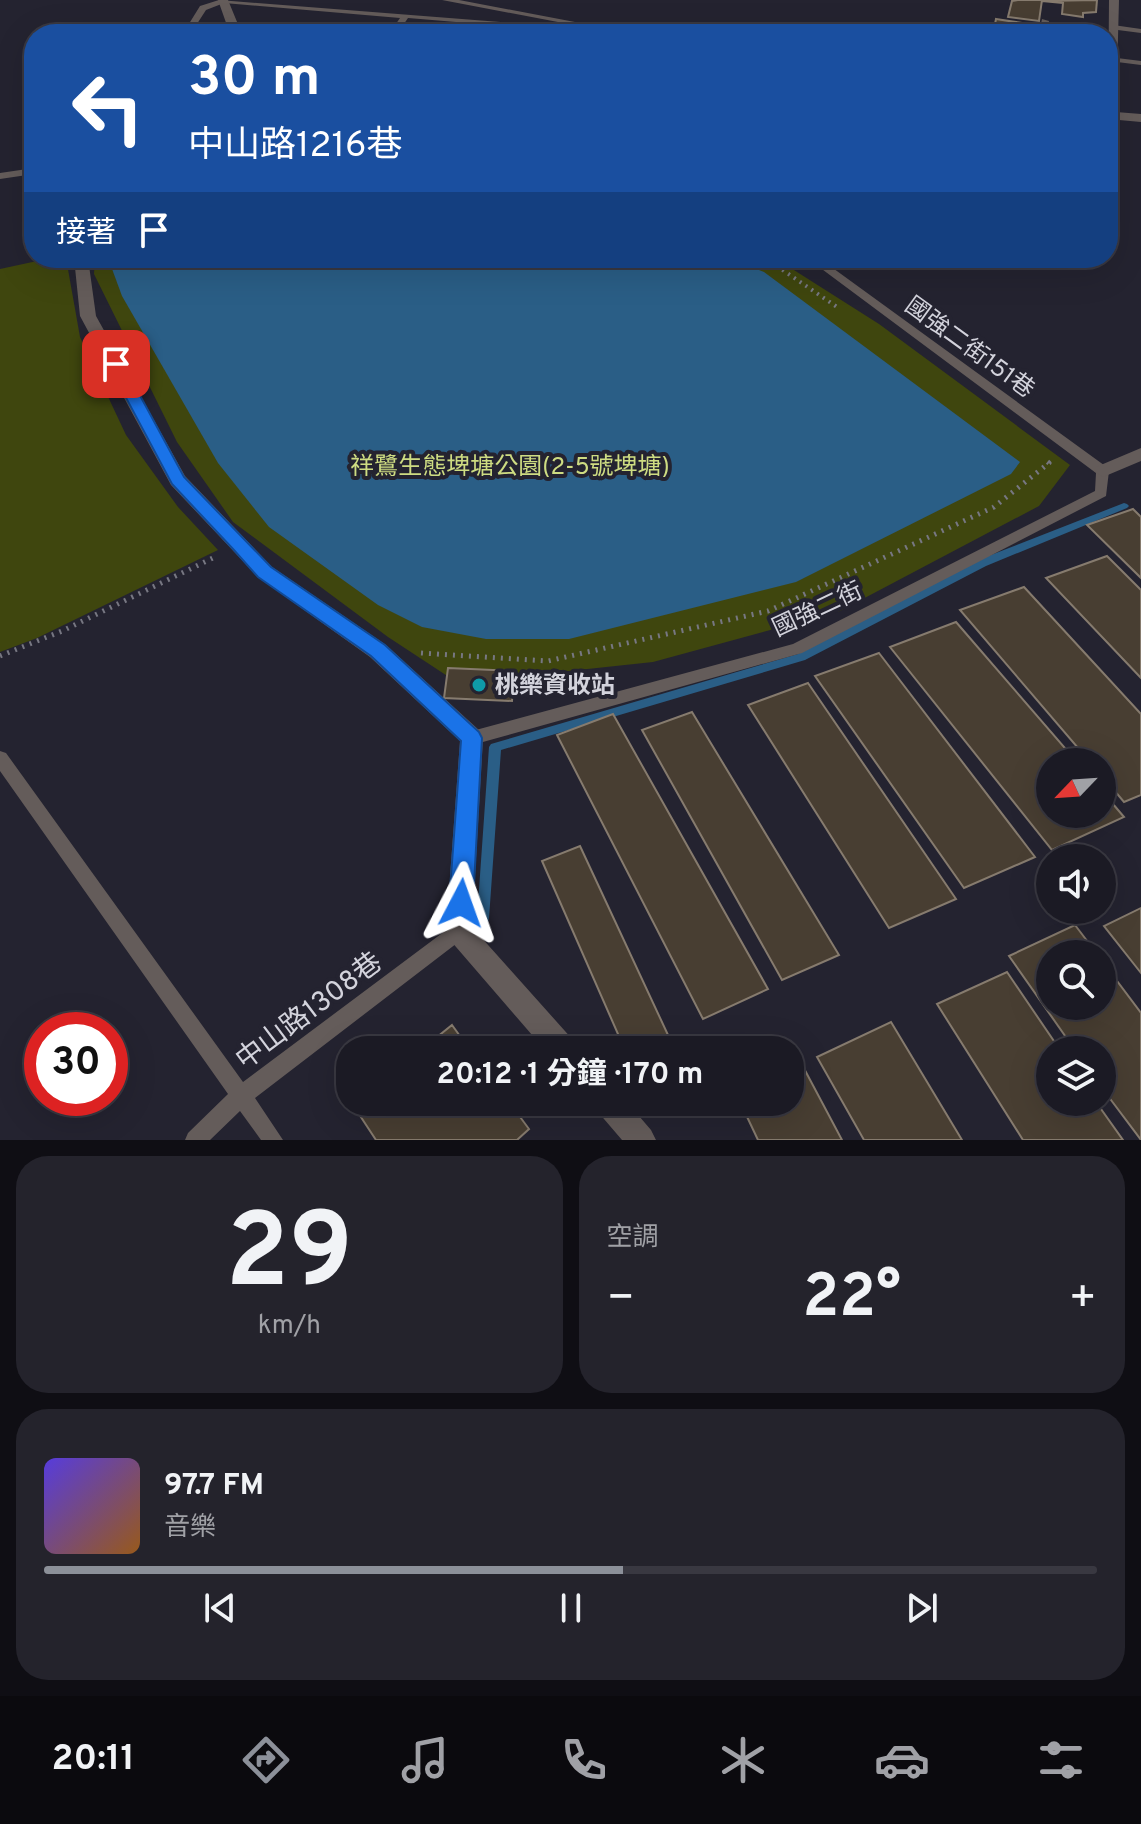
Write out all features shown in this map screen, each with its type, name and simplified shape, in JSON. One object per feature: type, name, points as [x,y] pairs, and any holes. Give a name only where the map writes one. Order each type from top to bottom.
[{"type":"street","points":[[223,0],[232,24]]},
{"type":"street","points":[[1113,24],[1114,0]]},
{"type":"street","points":[[1118,116],[1141,118]]},
{"type":"street","points":[[80,268],[88,316],[178,480],[265,572],[378,651],[472,738],[459,931],[551,1036]]},
{"type":"street","points":[[1103,471],[1141,454]]},
{"type":"street","points":[[620,1116],[641,1140]]},
{"type":"lane","points":[[193,24],[203,8],[223,0],[508,24]]},
{"type":"lane","points":[[446,0],[538,24]]},
{"type":"lane","points":[[400,24],[406,15]]},
{"type":"lane","points":[[1118,28],[1141,31]]},
{"type":"lane","points":[[1118,60],[1141,63]]},
{"type":"lane","points":[[0,176],[24,172]]},
{"type":"lane","name":"國強二街151巷","points":[[826,268],[1103,471]]},
{"type":"lane","name":"國強二街","points":[[472,738],[797,649],[1101,493],[1103,471]]},
{"type":"lane","points":[[0,758],[273,1140]]},
{"type":"lane","name":"中山路1308巷","points":[[195,1140],[241,1096],[459,931]]},
{"type":"path","points":[[780,268],[847,313]]},
{"type":"path","points":[[378,651],[548,661],[768,611],[994,507],[1049,463],[1038,454]]},
{"type":"path","points":[[0,656],[62,631],[239,545]]},
{"type":"green space","points":[[24,264],[24,268],[68,268],[80,337],[126,435],[178,507],[218,550],[37,638],[0,652],[0,269]]},
{"type":"green space","name":"祥鷺生態埤塘公園(2-5號埤塘)","points":[[94,268],[791,268],[879,324],[1070,465],[1039,506],[840,611],[653,662],[458,683],[388,637],[233,522],[177,442],[94,274]]},
{"type":"water","name":"祥鷺生態埤塘公園(2-5號埤塘)","points":[[112,268],[754,268],[764,272],[1020,462],[1011,474],[796,582],[569,639],[486,639],[422,627],[378,605],[269,527],[218,463],[122,296]]},
{"type":"building","points":[[1042,0],[1039,21],[1008,17],[1012,1]]},
{"type":"building","points":[[1097,0],[1096,12],[1083,13],[1083,17],[1062,14],[1063,3],[1042,1]]},
{"type":"building","points":[[996,19],[1028,24],[995,24]]},
{"type":"building","points":[[1133,509],[1141,517],[1141,578],[1087,525]]},
{"type":"building","points":[[1107,556],[1141,590],[1141,678],[1046,578]]},
{"type":"building","points":[[1024,587],[1141,714],[1141,795],[1124,802],[1116,793],[1116,748],[1078,748],[960,610]]},
{"type":"building","points":[[956,622],[1065,748],[1036,748],[1036,828],[1100,828],[1065,844],[1047,844],[890,647]]},
{"type":"building","points":[[879,653],[1035,857],[964,888],[815,676]]},
{"type":"building","name":"桃樂資收站","points":[[448,668],[514,671],[512,701],[444,698]]},
{"type":"building","points":[[808,683],[956,899],[889,928],[748,705]]},
{"type":"building","points":[[692,712],[839,955],[782,980],[642,730]]},
{"type":"building","points":[[613,714],[768,989],[703,1019],[557,735]]},
{"type":"building","points":[[1116,808],[1124,817],[1116,821]]},
{"type":"building","points":[[580,846],[668,1036],[619,1036],[542,861]]},
{"type":"building","points":[[1141,908],[1141,973],[1104,926],[1116,924],[1116,920]]},
{"type":"building","points":[[1075,925],[1086,940],[1043,940]]},
{"type":"building","points":[[1036,943],[1036,994],[1009,956]]},
{"type":"building","points":[[1007,972],[1036,1015],[1036,1020],[1040,1020],[1050,1036],[1036,1036],[1036,1116],[1106,1116],[1123,1140],[1023,1140],[937,1004]]},
{"type":"building","points":[[1116,980],[1141,1013],[1141,1140],[1116,1107],[1116,1036],[1065,1036],[1054,1020],[1116,1020]]},
{"type":"building","points":[[891,1022],[962,1140],[864,1140],[817,1057]]},
{"type":"building","points":[[452,1025],[460,1036],[438,1036]]},
{"type":"building","points":[[804,1068],[842,1140],[758,1140],[747,1116],[804,1116]]},
{"type":"building","points":[[360,1116],[519,1116],[529,1129],[517,1140],[376,1140]]},
{"type":"waterway","points":[[483,918],[495,747],[801,657],[982,563],[1124,506]]},
{"type":"place","name":"桃樂資收站","points":[[479,685]]},
{"type":"route","points":[[116,364],[178,480],[239,545],[265,572],[378,651],[472,738],[461,903]]}]
